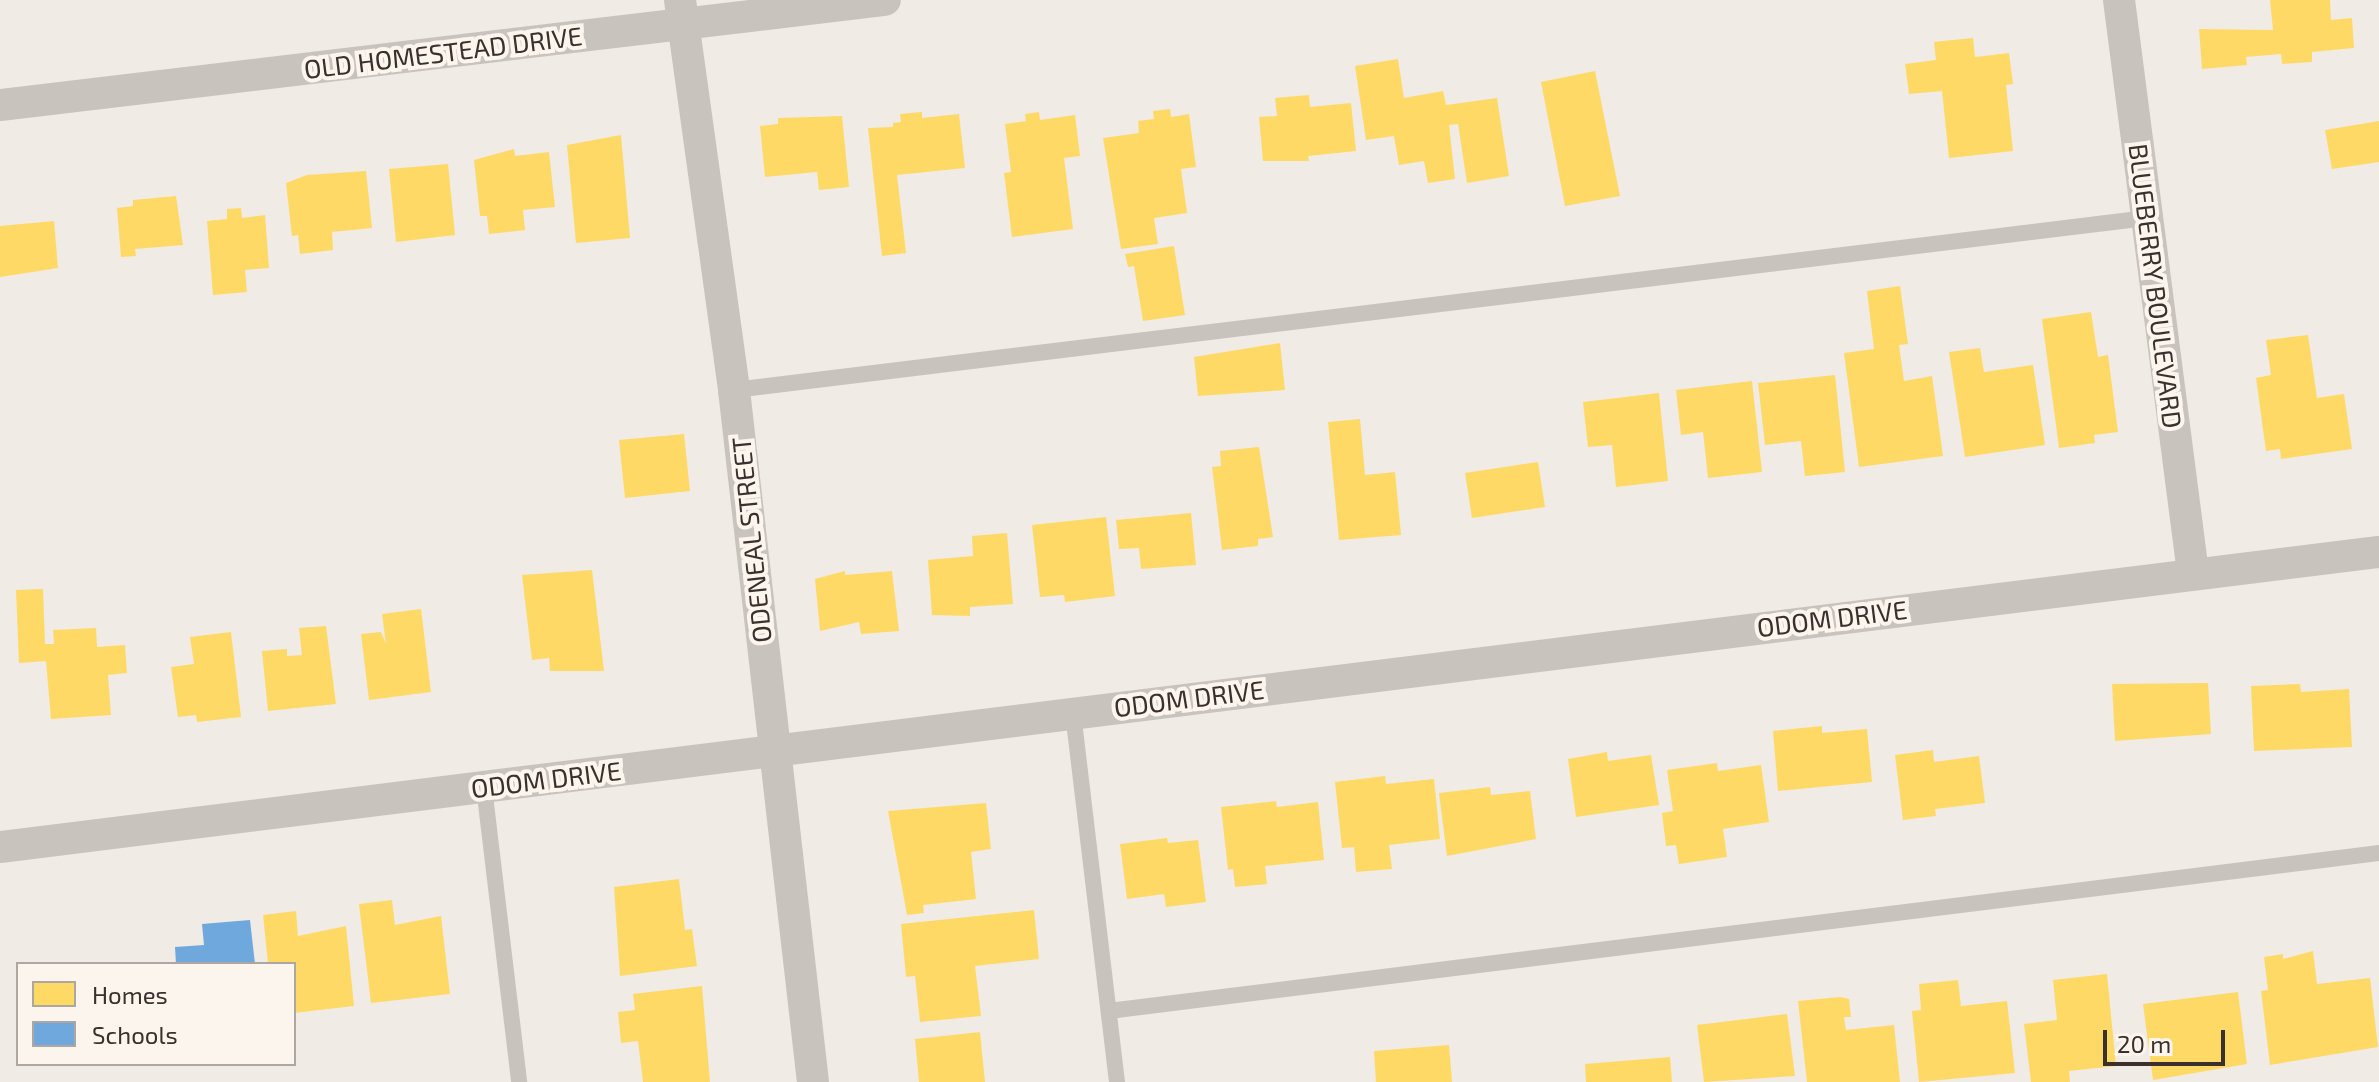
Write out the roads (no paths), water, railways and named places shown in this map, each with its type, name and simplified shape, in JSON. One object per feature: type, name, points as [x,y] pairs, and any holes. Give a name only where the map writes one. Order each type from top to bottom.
[{"type":"street","name":"OLD HOMESTEAD DRIVE","points":[[0,105],[681,12],[885,0]]},
{"type":"street","name":"BLUEBERRY BOULEVARD","points":[[2119,0],[2193,573]]},
{"type":"street","name":"ODENEAL STREET","points":[[681,12],[734,390],[813,1082]]},
{"type":"street","name":"ODOM DRIVE","points":[[0,847],[2379,552]]},
{"type":"lane","points":[[734,390],[2147,218]]},
{"type":"lane","points":[[1073,713],[1117,1082]]},
{"type":"lane","points":[[484,787],[519,1082]]},
{"type":"lane","points":[[1109,1011],[2379,853]]}]
